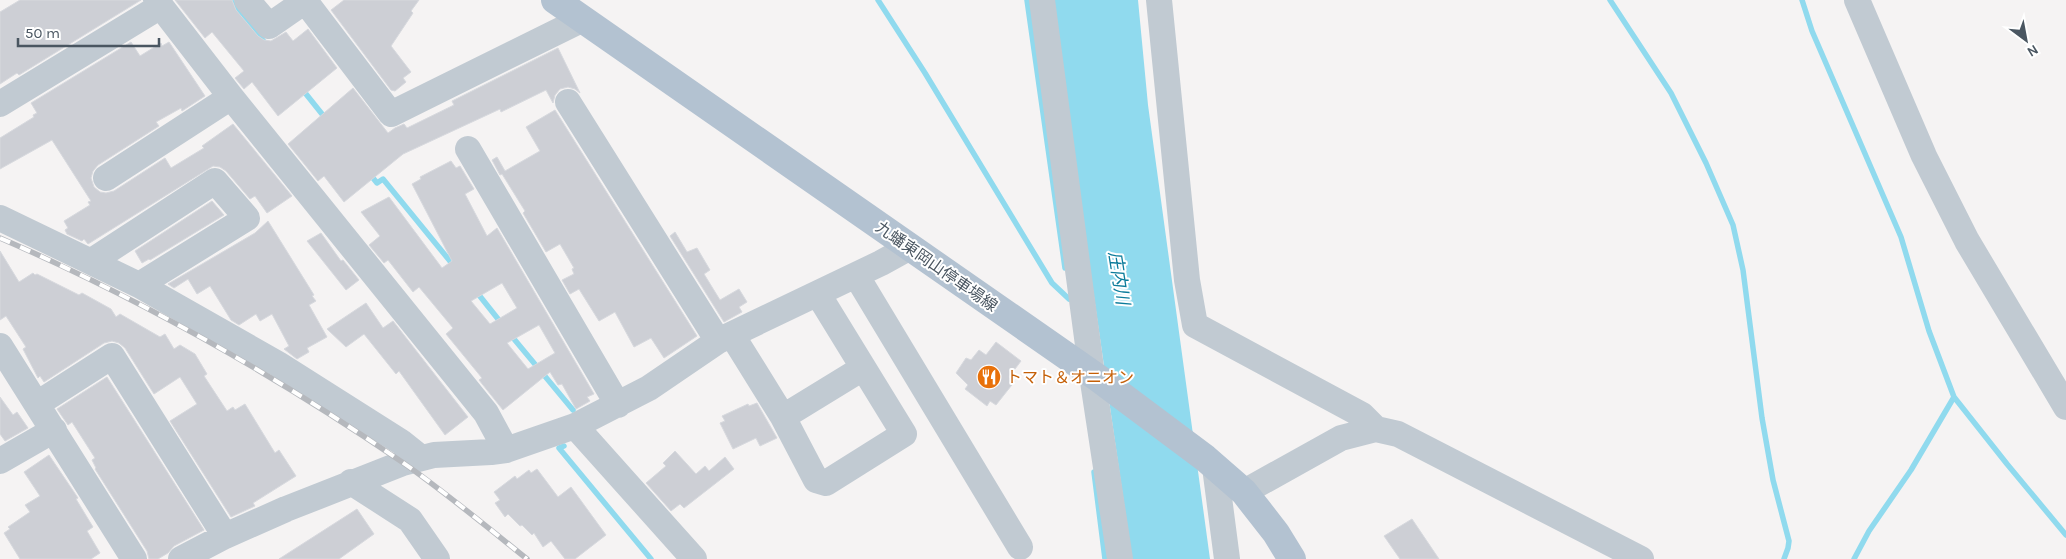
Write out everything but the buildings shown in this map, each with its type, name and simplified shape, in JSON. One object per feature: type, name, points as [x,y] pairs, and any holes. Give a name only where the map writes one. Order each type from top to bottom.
[{"type":"main road","name":"九蟠東岡山停車場線","points":[[555,0],[1095,376],[1210,462],[1244,492],[1276,533],[1292,559]]},
{"type":"street","points":[[247,0],[268,26],[306,1],[391,114],[583,19]]},
{"type":"street","points":[[1042,0],[1120,559]]},
{"type":"street","points":[[1160,0],[1187,280],[1195,325],[1362,415],[1376,429]]},
{"type":"street","points":[[1857,0],[1924,156],[1967,241],[2066,407]]},
{"type":"street","points":[[0,104],[158,3],[231,97],[486,414],[506,450]]},
{"type":"street","points":[[106,178],[231,97]]},
{"type":"street","points":[[568,102],[725,338],[783,417],[816,480],[826,483],[904,434],[818,294]]},
{"type":"street","points":[[468,149],[618,405]]},
{"type":"street","points":[[92,261],[215,181],[247,218],[139,284]]},
{"type":"street","points":[[0,218],[139,284],[278,364],[401,442],[421,458]]},
{"type":"street","points":[[181,559],[224,536],[351,482],[421,458],[434,455],[506,450],[575,426],[649,388],[725,338],[818,294],[910,247]]},
{"type":"street","points":[[856,275],[1020,546]]},
{"type":"street","points":[[0,346],[134,559]]},
{"type":"street","points":[[37,404],[112,356],[224,536]]},
{"type":"street","points":[[783,417],[863,368]]},
{"type":"street","points":[[575,426],[694,559]]},
{"type":"street","points":[[1244,492],[1341,438],[1376,429],[1398,434],[1641,559]]},
{"type":"street","points":[[0,461],[54,430]]},
{"type":"street","points":[[1210,462],[1226,559]]},
{"type":"street","points":[[351,482],[410,520],[437,559]]},
{"type":"water","name":"庄内川","points":[[1051,0],[1138,0],[1148,105],[1210,559],[1132,559]]},
{"type":"waterway","points":[[230,0],[265,43]]},
{"type":"waterway","points":[[878,0],[925,73],[1052,283],[1069,299]]},
{"type":"waterway","points":[[1027,0],[1065,268]]},
{"type":"waterway","points":[[1610,0],[1671,93],[1706,163],[1733,225],[1743,270],[1762,418],[1773,480],[1789,541],[1784,559]]},
{"type":"waterway","points":[[1802,0],[1812,31],[1901,237],[1929,331],[1954,397],[2066,535]]},
{"type":"waterway","points":[[302,89],[326,119]]},
{"type":"waterway","points":[[369,173],[377,183],[383,179],[454,266]]},
{"type":"waterway","points":[[475,290],[502,324]]},
{"type":"waterway","points":[[509,333],[573,410]]},
{"type":"waterway","points":[[1854,559],[1869,531],[1911,470],[1954,397]]},
{"type":"waterway","points":[[564,446],[559,448],[651,559]]},
{"type":"waterway","points":[[1094,472],[1105,559]]},
{"type":"railway","points":[[0,238],[104,286],[256,369],[354,430],[418,473],[527,559]]},
{"type":"place","name":"トマト＆オニオン","points":[[989,377]]}]
